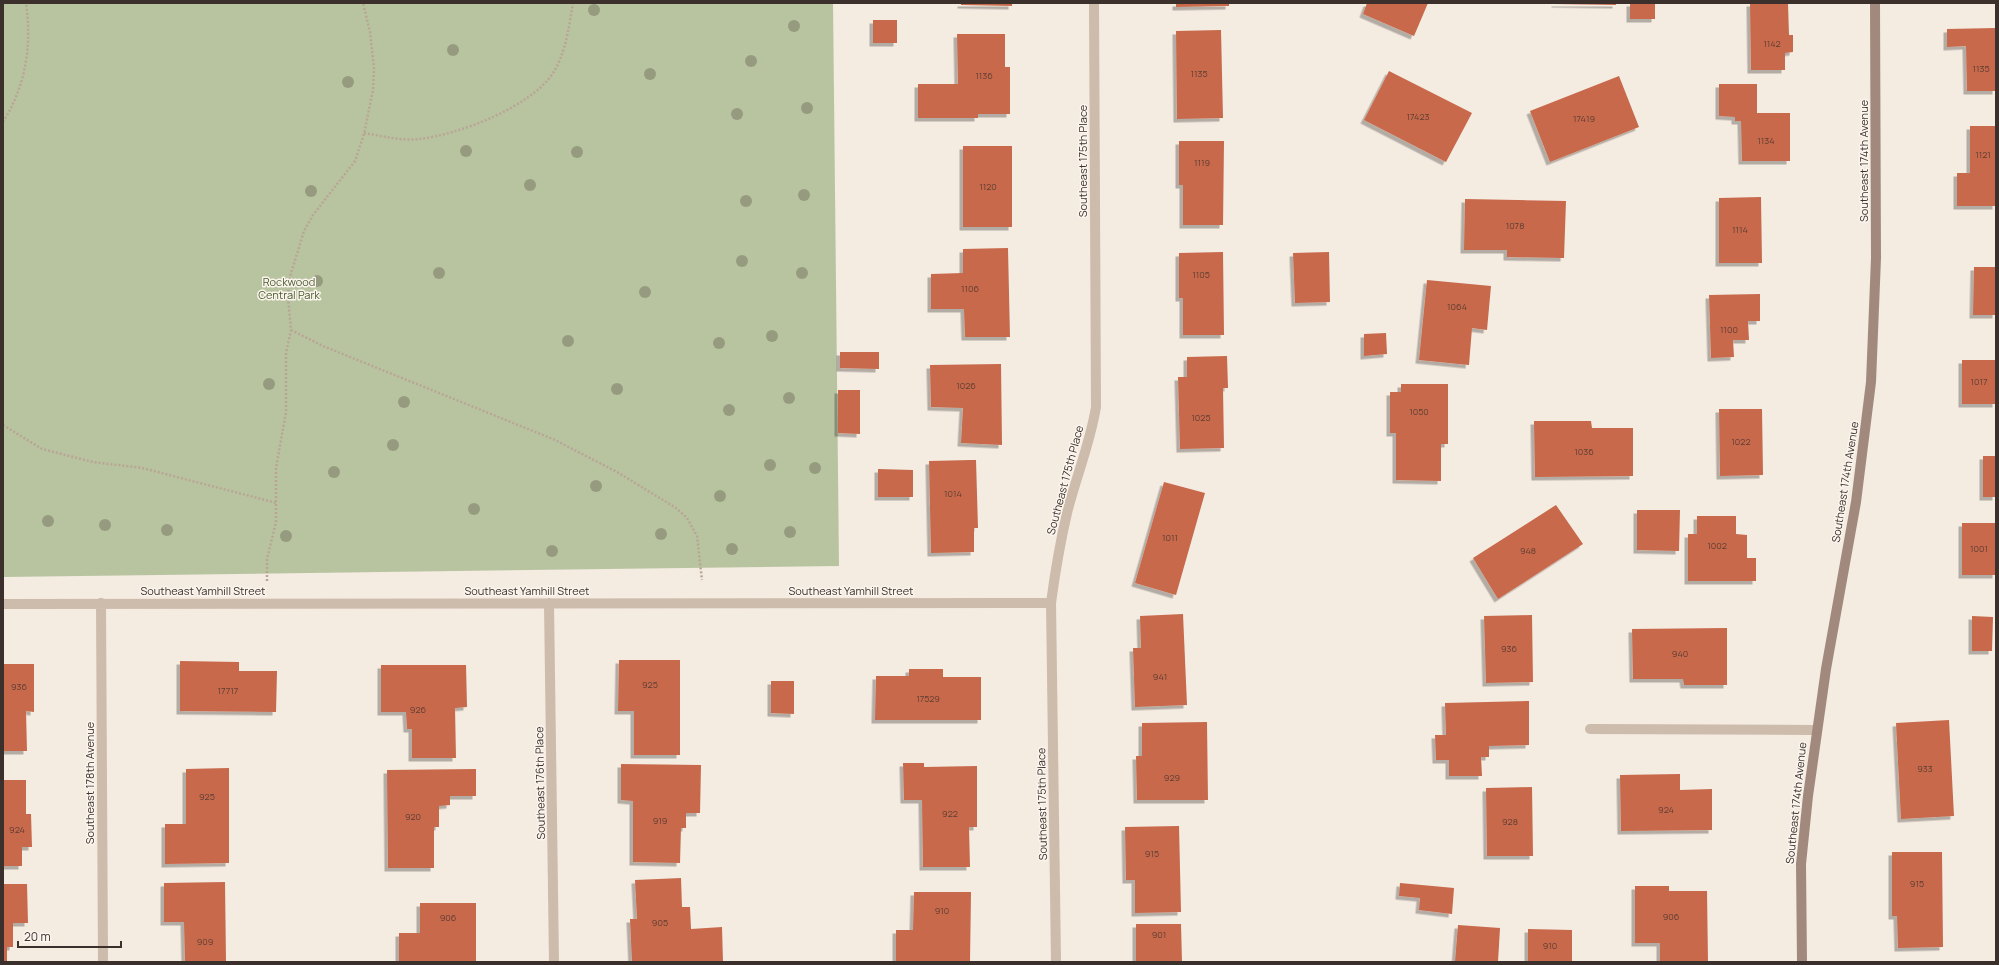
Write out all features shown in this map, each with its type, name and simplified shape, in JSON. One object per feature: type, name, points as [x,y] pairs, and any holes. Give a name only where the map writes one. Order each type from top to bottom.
[{"type":"street","name":"Southeast 175th Place","points":[[1056,962],[1051,603],[1056,562],[1067,512],[1088,445],[1096,407],[1094,3]]},
{"type":"street","name":"Southeast 174th Avenue","points":[[1802,962],[1802,864],[1808,796],[1816,730],[1847,546],[1856,502],[1871,382],[1876,258],[1875,3]]},
{"type":"street","name":"Southeast Yamhill Street","points":[[3,604],[703,602],[1051,603]]},
{"type":"street","name":"Southeast 178th Avenue","points":[[101,603],[103,962]]},
{"type":"street","name":"Southeast 176th Place","points":[[549,603],[554,962]]},
{"type":"street","points":[[1590,729],[1816,730]]},
{"type":"path","points":[[3,122],[15,103],[27,62],[30,28],[26,3]]},
{"type":"path","points":[[268,603],[267,559],[276,522],[276,468],[286,412],[286,353],[291,330],[288,297],[289,280],[299,243],[313,215],[355,160],[364,133],[373,90],[374,68],[370,32],[363,3]]},
{"type":"path","points":[[364,133],[400,139],[431,137],[467,128],[517,103],[542,84],[552,74],[559,62],[573,3]]},
{"type":"path","points":[[291,330],[323,346],[555,440],[617,472],[676,508],[687,518],[697,536],[702,568],[703,602]]},
{"type":"path","points":[[3,425],[42,449],[93,462],[142,468],[277,503]]},
{"type":"green space","name":"Rockwood Central Park","points":[[3,3],[833,3],[839,566],[3,577]]},
{"type":"building","points":[[961,3],[1012,3],[1012,6],[961,5]]},
{"type":"building","points":[[1176,3],[1229,3],[1229,6],[1176,7]]},
{"type":"building","points":[[1367,3],[1428,3],[1414,36],[1363,14]]},
{"type":"building","points":[[1616,3],[1616,5],[1555,4]]},
{"type":"building","points":[[1630,3],[1655,3],[1655,19],[1630,19]]},
{"type":"building","points":[[1750,3],[1788,3],[1789,35],[1793,35],[1793,52],[1785,53],[1785,70],[1751,70]]},
{"type":"building","points":[[873,20],[897,20],[897,43],[873,43]]},
{"type":"building","points":[[1996,28],[1996,91],[1967,91],[1966,46],[1947,47],[1947,29]]},
{"type":"building","points":[[1221,30],[1223,118],[1177,119],[1176,31]]},
{"type":"building","points":[[957,34],[1005,34],[1005,67],[1010,67],[1010,114],[978,114],[978,118],[918,118],[918,84],[958,84]]},
{"type":"building","points":[[1389,71],[1472,113],[1446,162],[1364,120]]},
{"type":"building","points":[[1619,76],[1639,127],[1550,162],[1530,111]]},
{"type":"building","points":[[1719,84],[1757,84],[1757,113],[1790,113],[1790,161],[1742,161],[1741,121],[1735,121],[1735,117],[1719,116]]},
{"type":"building","points":[[1970,126],[1996,126],[1996,206],[1957,206],[1957,173],[1970,173]]},
{"type":"building","points":[[1179,141],[1224,141],[1223,225],[1183,225],[1183,185],[1179,185]]},
{"type":"building","points":[[963,146],[1012,146],[1012,227],[963,227]]},
{"type":"building","points":[[1761,197],[1762,263],[1719,263],[1719,198]]},
{"type":"building","points":[[1465,199],[1566,201],[1564,258],[1507,257],[1507,250],[1464,250]]},
{"type":"building","points":[[1008,248],[1010,337],[965,337],[964,309],[931,309],[931,274],[963,273],[963,249]]},
{"type":"building","points":[[1223,252],[1224,335],[1183,335],[1183,298],[1179,298],[1179,253]]},
{"type":"building","points":[[1329,252],[1330,302],[1295,303],[1293,253]]},
{"type":"building","points":[[1974,267],[1996,267],[1996,315],[1973,315]]},
{"type":"building","points":[[1427,280],[1491,286],[1487,330],[1472,328],[1469,365],[1419,360]]},
{"type":"building","points":[[1760,294],[1760,321],[1748,321],[1749,340],[1733,340],[1734,357],[1711,358],[1709,295]]},
{"type":"building","points":[[1386,333],[1387,354],[1364,356],[1364,334]]},
{"type":"building","points":[[840,352],[879,352],[879,369],[840,368]]},
{"type":"building","points":[[1227,356],[1228,388],[1223,388],[1224,448],[1180,449],[1178,377],[1187,377],[1187,357]]},
{"type":"building","points":[[1962,360],[1996,360],[1996,404],[1962,404]]},
{"type":"building","points":[[1001,364],[1002,445],[961,443],[963,408],[931,407],[930,365]]},
{"type":"building","points":[[1401,384],[1448,384],[1448,444],[1441,444],[1441,481],[1396,480],[1396,433],[1390,433],[1390,392],[1401,392]]},
{"type":"building","points":[[838,390],[860,390],[860,434],[838,433]]},
{"type":"building","points":[[1719,409],[1762,409],[1763,475],[1720,476]]},
{"type":"building","points":[[1534,421],[1591,421],[1592,428],[1633,428],[1633,476],[1535,477]]},
{"type":"building","points":[[1983,456],[1996,456],[1996,497],[1983,497]]},
{"type":"building","points":[[976,460],[978,528],[974,528],[974,552],[931,553],[929,461]]},
{"type":"building","points":[[878,469],[913,470],[913,497],[878,497]]},
{"type":"building","points":[[1164,482],[1205,493],[1176,595],[1135,583]]},
{"type":"building","points":[[1556,505],[1583,544],[1498,599],[1473,558]]},
{"type":"building","points":[[1637,510],[1680,510],[1679,551],[1637,550]]},
{"type":"building","points":[[1697,516],[1736,516],[1736,534],[1747,535],[1747,558],[1756,558],[1756,581],[1688,581],[1688,534],[1697,534]]},
{"type":"building","points":[[1962,523],[1996,523],[1996,575],[1962,575]]},
{"type":"building","points":[[1183,614],[1187,705],[1135,707],[1133,648],[1141,648],[1140,616]]},
{"type":"building","points":[[1532,615],[1533,682],[1486,683],[1484,616]]},
{"type":"building","points":[[1972,616],[1993,617],[1992,651],[1972,651]]},
{"type":"building","points":[[1727,628],[1727,685],[1684,685],[1683,679],[1633,679],[1632,629]]},
{"type":"building","points":[[619,660],[680,660],[680,755],[634,755],[634,711],[618,711]]},
{"type":"building","points":[[180,661],[239,662],[239,671],[277,671],[276,712],[180,711]]},
{"type":"building","points":[[3,664],[34,664],[34,712],[26,711],[27,751],[3,751]]},
{"type":"building","points":[[381,665],[466,665],[467,707],[455,708],[456,758],[412,758],[412,729],[407,729],[406,712],[381,712]]},
{"type":"building","points":[[909,669],[943,669],[943,677],[981,677],[981,720],[875,720],[876,676],[909,676]]},
{"type":"building","points":[[771,681],[794,681],[794,714],[771,713]]},
{"type":"building","points":[[1529,701],[1529,745],[1489,746],[1489,757],[1481,757],[1482,776],[1449,776],[1449,760],[1436,760],[1435,735],[1446,735],[1445,703]]},
{"type":"building","points":[[1949,720],[1954,816],[1901,819],[1896,723]]},
{"type":"building","points":[[1207,722],[1208,800],[1137,800],[1136,756],[1142,756],[1142,723]]},
{"type":"building","points":[[903,763],[924,763],[924,767],[977,766],[977,827],[969,827],[970,867],[923,867],[922,800],[904,800]]},
{"type":"building","points":[[621,764],[701,765],[700,813],[686,813],[686,828],[681,828],[680,863],[633,862],[633,801],[621,800]]},
{"type":"building","points":[[229,768],[229,863],[165,864],[165,824],[186,824],[186,769]]},
{"type":"building","points":[[476,769],[476,796],[450,796],[450,805],[439,806],[439,827],[434,827],[434,868],[388,868],[387,770]]},
{"type":"building","points":[[1680,774],[1680,790],[1712,789],[1712,830],[1621,831],[1620,775]]},
{"type":"building","points":[[3,780],[26,780],[26,814],[31,814],[32,847],[22,847],[22,866],[3,866]]},
{"type":"building","points":[[1532,787],[1533,856],[1487,856],[1486,788]]},
{"type":"building","points":[[1179,826],[1181,912],[1135,913],[1135,880],[1126,880],[1125,827]]},
{"type":"building","points":[[1892,852],[1942,852],[1943,947],[1898,948],[1897,916],[1892,916]]},
{"type":"building","points":[[681,878],[682,907],[690,907],[691,929],[722,927],[723,962],[632,962],[630,919],[637,919],[635,880]]},
{"type":"building","points":[[225,882],[226,962],[185,962],[184,922],[164,922],[164,883]]},
{"type":"building","points":[[1400,883],[1454,888],[1452,914],[1419,910],[1420,898],[1399,896]]},
{"type":"building","points":[[3,884],[27,884],[28,923],[13,923],[13,947],[7,947],[7,962],[3,962]]},
{"type":"building","points":[[1635,886],[1669,886],[1669,891],[1707,891],[1708,962],[1660,962],[1660,943],[1635,943]]},
{"type":"building","points":[[914,892],[971,892],[970,962],[896,962],[896,930],[913,930]]},
{"type":"building","points":[[420,903],[476,903],[476,962],[399,962],[399,933],[420,933]]},
{"type":"building","points":[[1136,924],[1181,924],[1182,962],[1136,962]]},
{"type":"building","points":[[1458,925],[1500,928],[1498,962],[1455,962]]},
{"type":"building","points":[[1528,929],[1572,930],[1572,962],[1528,962]]}]
